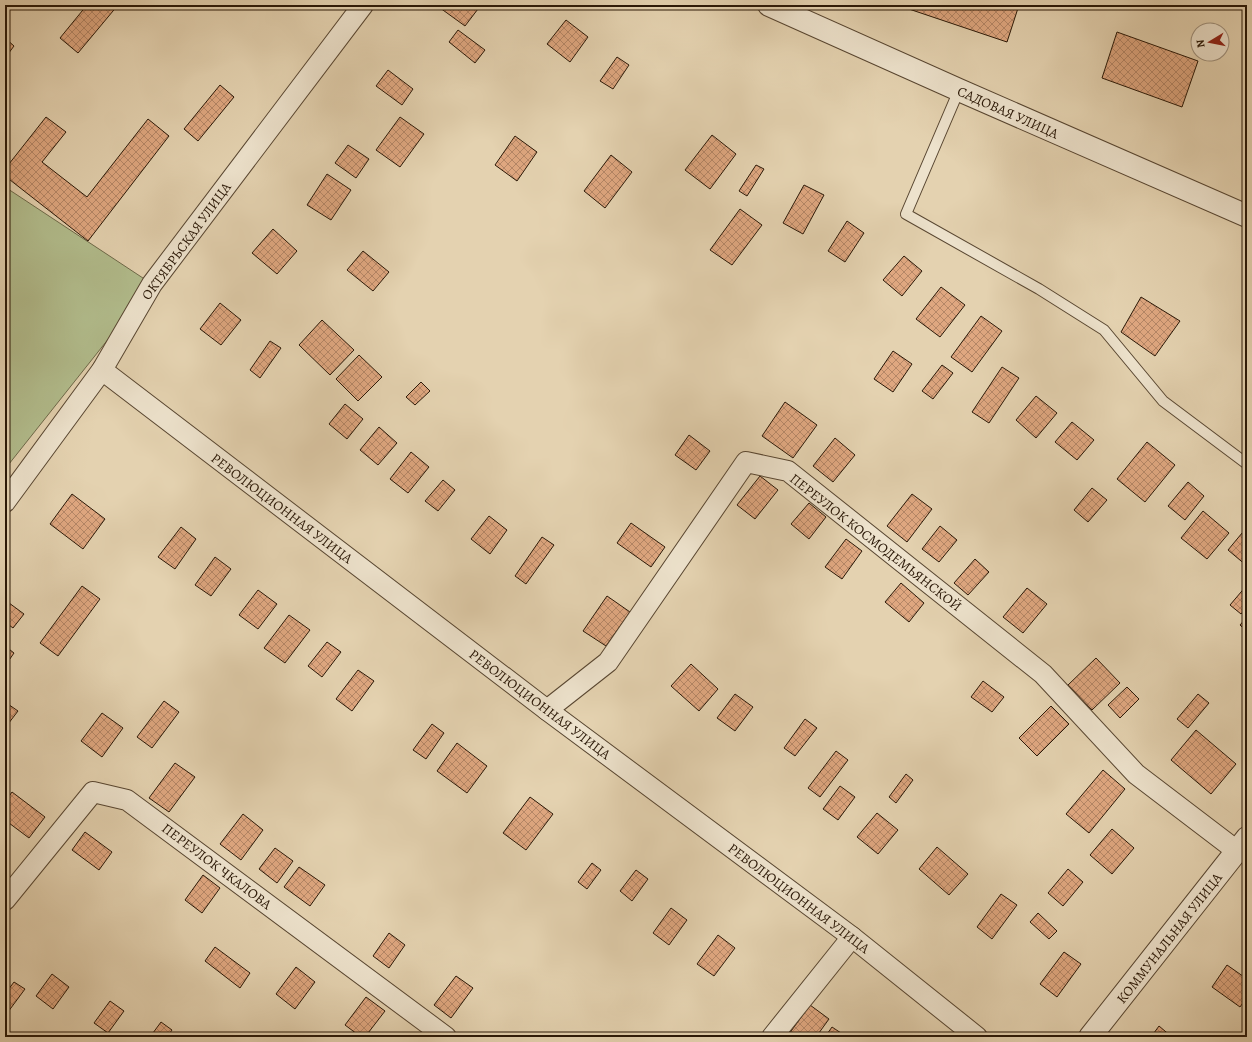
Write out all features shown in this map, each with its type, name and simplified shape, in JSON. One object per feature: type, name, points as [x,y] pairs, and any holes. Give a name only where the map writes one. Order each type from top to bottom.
[{"type":"street","name":"ОКТЯБРЬСКАЯ УЛИЦА","points":[[5,502],[102,370],[152,284],[363,5]]},
{"type":"street","name":"САДОВАЯ УЛИЦА","points":[[769,5],[958,90],[1247,216]]},
{"type":"street","name":"РЕВОЛЮЦИОННАЯ УЛИЦА","points":[[102,370],[547,710],[852,937],[977,1037]]},
{"type":"street","name":"ПЕРЕУЛОК КОСМОДЕМЬЯНСКОЙ","points":[[547,710],[608,662],[746,462],[788,471],[1043,674],[1136,774],[1242,845]]},
{"type":"street","name":"ПЕРЕУЛОК ЧКАЛОВА","points":[[5,900],[93,792],[127,800],[446,1037]]},
{"type":"street","name":"КОММУНАЛЬНАЯ УЛИЦА","points":[[1090,1037],[1242,845]]},
{"type":"street","points":[[772,1037],[852,937]]},
{"type":"lane","points":[[958,90],[906,214],[1039,289],[1104,330],[1163,401],[1247,464]]},
{"type":"green space","points":[[5,187],[152,284],[5,469]]},
{"type":"building","points":[[87,5],[118,5],[78,53],[60,38]]},
{"type":"building","points":[[436,5],[481,5],[465,26]]},
{"type":"building","points":[[897,5],[1019,5],[1007,42]]},
{"type":"building","points":[[566,20],[588,37],[570,62],[547,44]]},
{"type":"building","points":[[458,30],[485,50],[475,63],[449,42]]},
{"type":"building","points":[[1117,32],[1190,58],[1190,62],[1198,62],[1182,107],[1102,78]]},
{"type":"building","points":[[5,38],[14,46],[5,58]]},
{"type":"building","points":[[617,57],[629,65],[613,89],[600,81]]},
{"type":"building","points":[[388,70],[413,89],[402,105],[376,86]]},
{"type":"building","points":[[220,85],[234,97],[198,141],[184,129]]},
{"type":"building","points":[[46,117],[66,132],[42,162],[87,197],[148,119],[169,136],[88,241],[5,176],[5,169]]},
{"type":"building","points":[[400,117],[424,134],[400,167],[376,150]]},
{"type":"building","points":[[712,135],[736,154],[710,189],[685,170]]},
{"type":"building","points":[[515,136],[537,152],[517,181],[495,165]]},
{"type":"building","points":[[348,145],[369,159],[356,178],[335,163]]},
{"type":"building","points":[[611,155],[632,172],[605,208],[584,191]]},
{"type":"building","points":[[756,165],[764,169],[747,196],[739,191]]},
{"type":"building","points":[[327,174],[351,190],[331,220],[307,205]]},
{"type":"building","points":[[804,185],[824,195],[803,234],[783,223]]},
{"type":"building","points":[[740,209],[762,225],[732,265],[710,250]]},
{"type":"building","points":[[847,221],[864,233],[845,262],[828,251]]},
{"type":"building","points":[[273,229],[297,251],[277,274],[252,253]]},
{"type":"building","points":[[363,251],[389,272],[373,291],[347,270]]},
{"type":"building","points":[[904,256],[922,271],[902,296],[883,280]]},
{"type":"building","points":[[941,287],[965,305],[940,337],[916,319]]},
{"type":"building","points":[[1141,297],[1180,321],[1155,356],[1121,332]]},
{"type":"building","points":[[220,303],[241,320],[221,345],[200,329]]},
{"type":"building","points":[[981,316],[1002,331],[972,372],[951,357]]},
{"type":"building","points":[[322,320],[354,350],[330,375],[299,345]]},
{"type":"building","points":[[270,341],[281,348],[260,378],[250,370]]},
{"type":"building","points":[[893,351],[912,364],[893,392],[874,379]]},
{"type":"building","points":[[359,355],[382,377],[358,401],[336,379]]},
{"type":"building","points":[[942,365],[953,373],[933,399],[922,391]]},
{"type":"building","points":[[1002,367],[1019,378],[989,423],[972,412]]},
{"type":"building","points":[[421,382],[430,391],[415,405],[406,397]]},
{"type":"building","points":[[1036,396],[1057,413],[1036,438],[1016,420]]},
{"type":"building","points":[[785,402],[817,425],[793,458],[762,436]]},
{"type":"building","points":[[345,404],[363,419],[347,439],[329,424]]},
{"type":"building","points":[[1072,422],[1094,440],[1077,460],[1055,442]]},
{"type":"building","points":[[379,427],[397,443],[378,465],[360,450]]},
{"type":"building","points":[[689,435],[710,451],[696,470],[675,455]]},
{"type":"building","points":[[835,438],[855,455],[833,482],[813,466]]},
{"type":"building","points":[[1147,442],[1175,465],[1145,502],[1117,479]]},
{"type":"building","points":[[411,452],[429,467],[408,493],[390,479]]},
{"type":"building","points":[[760,476],[778,490],[755,519],[737,505]]},
{"type":"building","points":[[443,480],[455,490],[438,511],[425,501]]},
{"type":"building","points":[[1188,482],[1204,496],[1185,520],[1168,506]]},
{"type":"building","points":[[1092,488],[1107,500],[1088,522],[1074,510]]},
{"type":"building","points":[[72,494],[105,519],[83,549],[50,524]]},
{"type":"building","points":[[912,494],[932,509],[907,542],[887,526]]},
{"type":"building","points":[[809,503],[826,517],[809,539],[791,524]]},
{"type":"building","points":[[1203,511],[1229,533],[1207,559],[1181,538]]},
{"type":"building","points":[[489,516],[507,530],[490,554],[471,539]]},
{"type":"building","points":[[631,523],[665,547],[651,567],[617,543]]},
{"type":"building","points":[[940,526],[957,540],[939,562],[922,549]]},
{"type":"building","points":[[181,527],[196,539],[175,569],[158,557]]},
{"type":"building","points":[[1247,527],[1247,566],[1228,550]]},
{"type":"building","points":[[542,537],[554,545],[526,584],[515,576]]},
{"type":"building","points":[[846,539],[862,551],[842,579],[825,567]]},
{"type":"building","points":[[215,557],[231,569],[211,596],[195,585]]},
{"type":"building","points":[[975,559],[989,572],[968,595],[954,583]]},
{"type":"building","points":[[901,583],[924,603],[909,622],[885,602]]},
{"type":"building","points":[[1247,585],[1247,607],[1241,614],[1230,605]]},
{"type":"building","points":[[82,586],[100,599],[58,656],[40,643]]},
{"type":"building","points":[[1027,588],[1047,604],[1023,633],[1003,617]]},
{"type":"building","points":[[258,590],[277,604],[258,629],[239,615]]},
{"type":"building","points":[[607,596],[630,612],[606,646],[583,631]]},
{"type":"building","points":[[5,600],[24,614],[13,628],[5,622]]},
{"type":"building","points":[[289,615],[310,630],[285,663],[264,648]]},
{"type":"building","points":[[1247,617],[1247,632],[1240,625]]},
{"type":"building","points":[[327,642],[341,652],[322,677],[308,666]]},
{"type":"building","points":[[5,646],[14,653],[5,666]]},
{"type":"building","points":[[1096,658],[1120,683],[1092,710],[1068,685]]},
{"type":"building","points":[[691,664],[718,689],[699,711],[671,686]]},
{"type":"building","points":[[358,670],[374,681],[352,711],[336,699]]},
{"type":"building","points":[[983,681],[1004,697],[992,712],[971,697]]},
{"type":"building","points":[[1127,687],[1139,699],[1120,718],[1108,705]]},
{"type":"building","points":[[735,694],[753,707],[735,731],[717,718]]},
{"type":"building","points":[[1198,694],[1209,703],[1188,728],[1177,719]]},
{"type":"building","points":[[164,701],[179,712],[152,748],[137,737]]},
{"type":"building","points":[[5,702],[18,711],[5,728]]},
{"type":"building","points":[[1051,706],[1069,724],[1037,756],[1019,738]]},
{"type":"building","points":[[102,713],[123,728],[102,757],[81,741]]},
{"type":"building","points":[[805,719],[817,728],[795,756],[784,748]]},
{"type":"building","points":[[432,724],[444,733],[426,759],[413,750]]},
{"type":"building","points":[[1196,730],[1236,764],[1211,794],[1171,760]]},
{"type":"building","points":[[457,743],[487,766],[467,793],[437,771]]},
{"type":"building","points":[[836,751],[848,760],[820,797],[808,788]]},
{"type":"building","points":[[175,763],[195,777],[169,812],[149,798]]},
{"type":"building","points":[[1103,770],[1125,789],[1089,833],[1066,814]]},
{"type":"building","points":[[906,774],[913,780],[896,803],[889,797]]},
{"type":"building","points":[[840,786],[855,797],[838,820],[823,809]]},
{"type":"building","points":[[12,792],[45,817],[29,838],[5,820],[5,802]]},
{"type":"building","points":[[530,797],[553,814],[526,850],[503,833]]},
{"type":"building","points":[[877,813],[898,830],[878,854],[857,837]]},
{"type":"building","points":[[243,814],[263,830],[241,860],[220,844]]},
{"type":"building","points":[[1112,829],[1134,848],[1112,874],[1090,855]]},
{"type":"building","points":[[85,832],[112,852],[99,870],[72,850]]},
{"type":"building","points":[[937,847],[968,874],[949,895],[919,869]]},
{"type":"building","points":[[275,848],[293,861],[277,883],[259,869]]},
{"type":"building","points":[[592,863],[601,870],[587,889],[578,882]]},
{"type":"building","points":[[299,867],[325,885],[310,906],[284,887]]},
{"type":"building","points":[[1068,869],[1083,882],[1063,906],[1048,893]]},
{"type":"building","points":[[636,870],[648,879],[632,901],[620,891]]},
{"type":"building","points":[[203,875],[220,888],[202,913],[185,900]]},
{"type":"building","points":[[1001,894],[1017,905],[992,939],[977,927]]},
{"type":"building","points":[[671,908],[687,920],[669,945],[653,933]]},
{"type":"building","points":[[1038,913],[1057,931],[1049,939],[1030,922]]},
{"type":"building","points":[[389,933],[405,945],[389,968],[373,956]]},
{"type":"building","points":[[718,935],[735,948],[714,976],[697,964]]},
{"type":"building","points":[[215,947],[250,973],[240,988],[205,961]]},
{"type":"building","points":[[1064,952],[1081,964],[1057,997],[1040,984]]},
{"type":"building","points":[[1227,965],[1247,979],[1247,997],[1240,1007],[1212,987]]},
{"type":"building","points":[[296,967],[315,982],[295,1009],[276,994]]},
{"type":"building","points":[[52,974],[69,987],[53,1009],[36,996]]},
{"type":"building","points":[[456,976],[473,988],[451,1018],[434,1005]]},
{"type":"building","points":[[14,982],[25,989],[5,1016],[5,994]]},
{"type":"building","points":[[366,997],[385,1011],[365,1037],[361,1037],[345,1025]]},
{"type":"building","points":[[110,1001],[124,1011],[108,1033],[94,1023]]},
{"type":"building","points":[[810,1005],[829,1019],[816,1037],[793,1037],[789,1034]]},
{"type":"building","points":[[161,1022],[172,1030],[167,1037],[150,1037]]},
{"type":"building","points":[[1159,1026],[1172,1037],[1151,1037]]},
{"type":"building","points":[[832,1027],[844,1035],[843,1037],[825,1037]]}]
